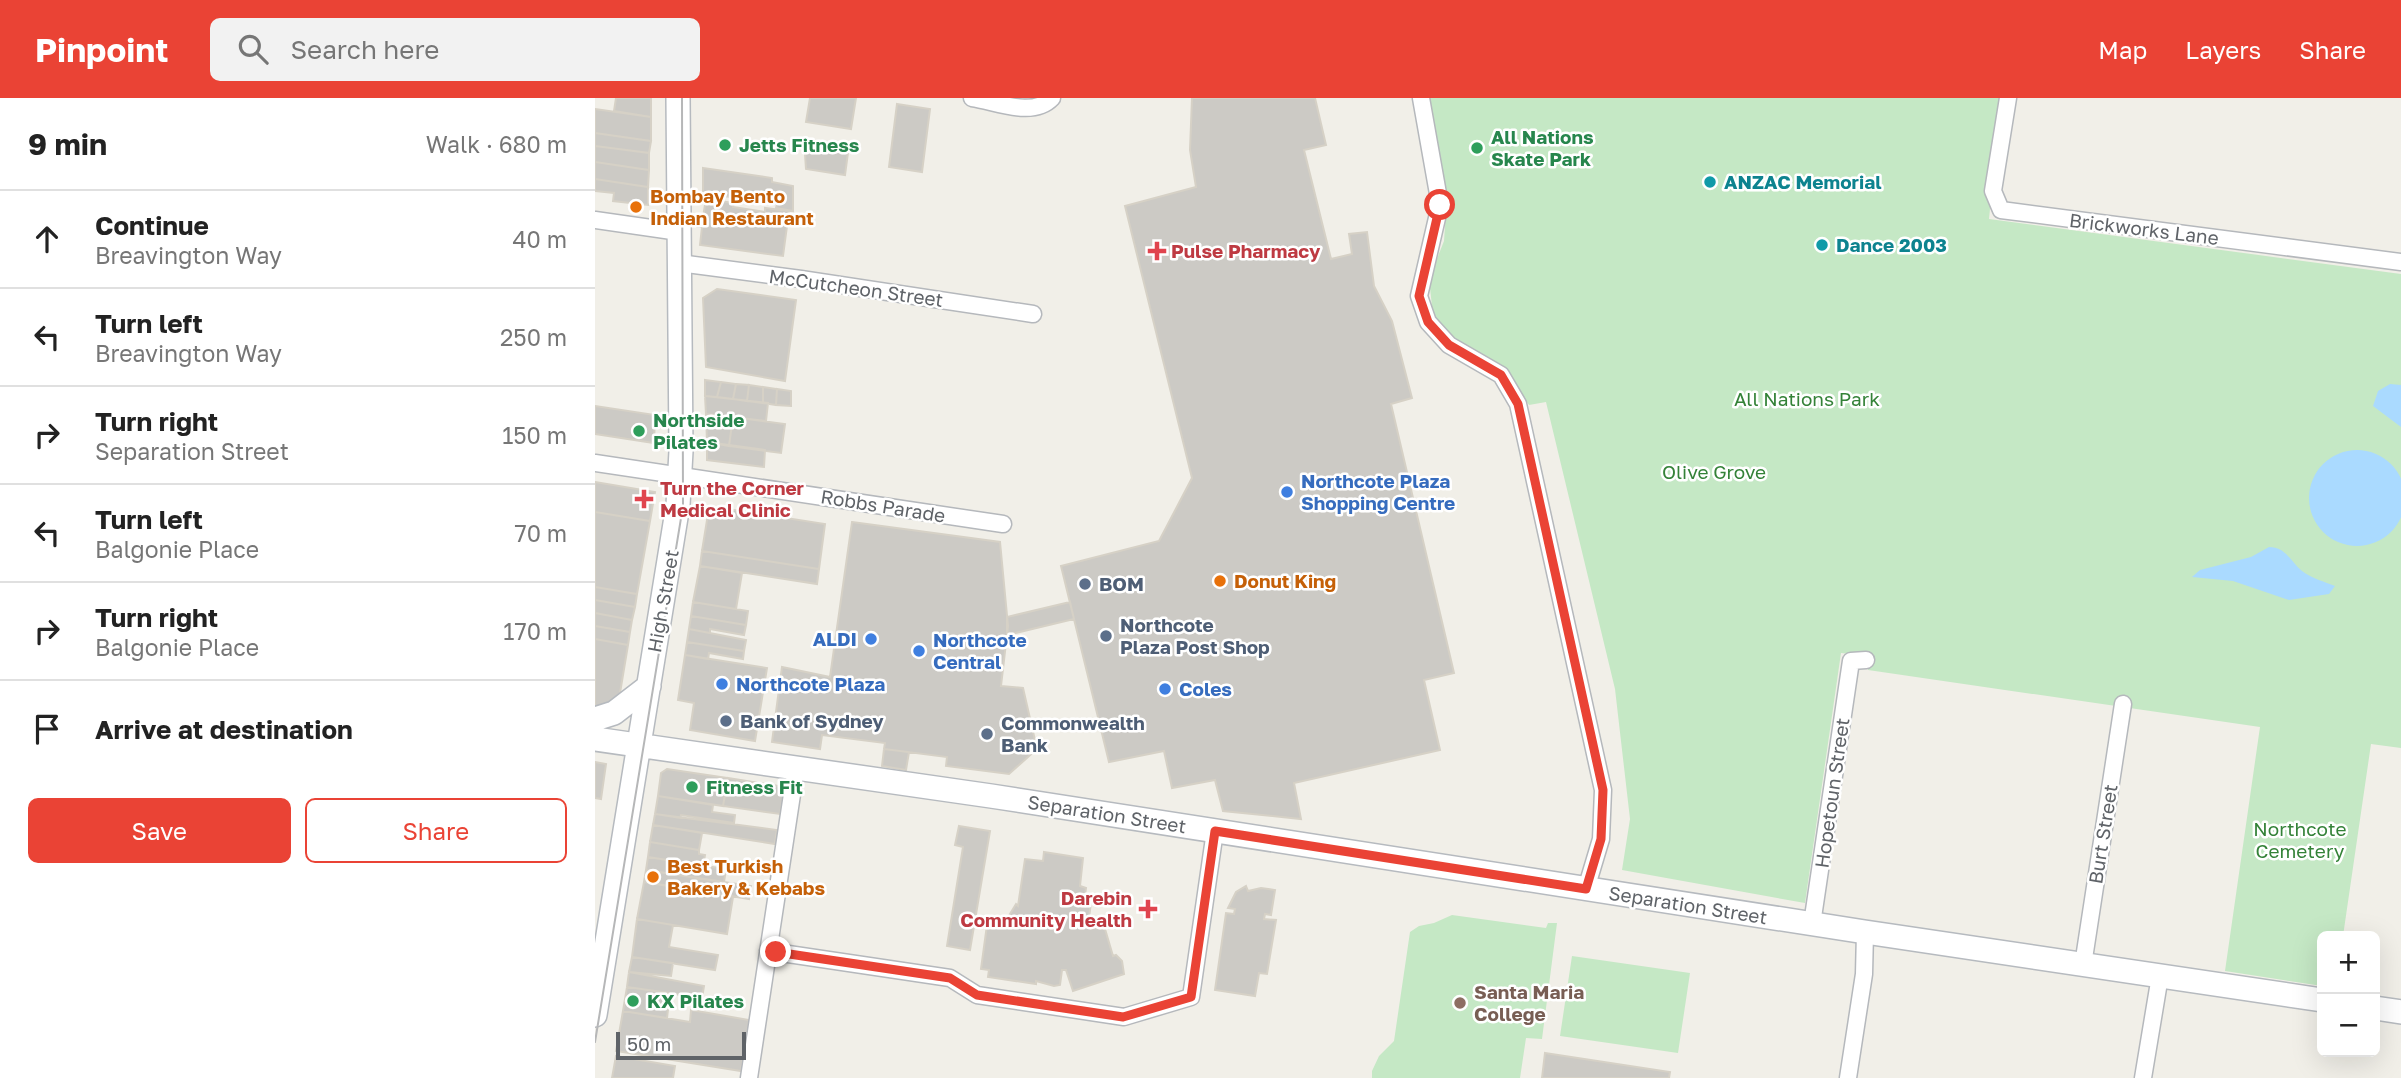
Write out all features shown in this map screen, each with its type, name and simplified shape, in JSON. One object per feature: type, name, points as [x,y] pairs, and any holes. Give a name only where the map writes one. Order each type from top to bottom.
[{"type":"street","name":"High Street","points":[[595,1015],[675,528],[680,476],[678,98]]},
{"type":"street","points":[[972,98],[1030,109],[1041,107],[1052,98]]},
{"type":"street","points":[[1421,98],[1440,205],[1419,296],[1428,322],[1449,345],[1501,375],[1518,404],[1603,790],[1601,839],[1586,889]]},
{"type":"street","name":"Brickworks Lane","points":[[2008,98],[1993,191],[2001,210],[2401,262]]},
{"type":"street","points":[[595,220],[679,232]]},
{"type":"street","name":"McCutcheon Street","points":[[679,263],[1033,314]]},
{"type":"street","name":"Robbs Parade","points":[[595,463],[1003,524]]},
{"type":"street","name":"Hopetoun Street","points":[[1812,924],[1853,659]]},
{"type":"street","points":[[595,719],[614,713],[649,686]]},
{"type":"street","name":"Burt Street","points":[[2083,965],[2123,704]]},
{"type":"street","name":"Separation Street","points":[[595,739],[2317,999]]},
{"type":"street","points":[[748,1078],[796,768]]},
{"type":"street","points":[[768,951],[950,978],[977,995],[1123,1017],[1191,997],[1215,831]]},
{"type":"street","points":[[1848,1078],[1864,974],[1865,932]]},
{"type":"street","points":[[2143,1078],[2159,976]]},
{"type":"street","points":[[2380,1009],[2401,1012]]},
{"type":"green space","name":"All Nations Park","points":[[1427,98],[2001,98],[1989,219],[2401,274],[2401,748],[2371,744],[2344,931],[2317,931],[2317,985],[2225,971],[2260,727],[1868,670],[1869,656],[1841,653],[1805,903],[1622,870],[1630,819],[1615,689],[1546,402],[1529,405],[1504,369],[1453,341],[1433,315],[1429,279],[1444,241],[1447,196]]},
{"type":"green space","points":[[1452,915],[1546,928],[1548,923],[1557,923],[1542,1039],[1526,1038],[1520,1078],[1372,1078],[1372,1071],[1379,1056],[1394,1041],[1410,932],[1419,926]]},
{"type":"green space","points":[[1572,956],[1690,973],[1678,1053],[1560,1036]]},
{"type":"water","points":[[2390,384],[2401,385],[2401,427],[2373,406],[2378,391]]},
{"type":"water","points":[[2357,450],[2375,454],[2391,464],[2401,480],[2401,516],[2391,532],[2375,542],[2357,546],[2339,542],[2323,532],[2313,516],[2309,498],[2313,480],[2323,464],[2339,454]]},
{"type":"water","points":[[2269,547],[2280,549],[2306,573],[2335,586],[2329,594],[2289,600],[2233,581],[2192,577],[2200,570],[2251,557]]},
{"type":"building","points":[[616,98],[651,98],[651,117],[614,111]]},
{"type":"building","points":[[810,98],[856,98],[851,129],[806,122]]},
{"type":"building","name":"Northcote Plaza Shopping Centre","points":[[1192,98],[1315,98],[1326,145],[1304,150],[1331,259],[1352,254],[1349,234],[1367,232],[1374,286],[1392,321],[1412,398],[1391,404],[1454,673],[1424,680],[1440,750],[1294,783],[1301,819],[1223,811],[1215,780],[1172,788],[1164,751],[1109,762],[1061,566],[1159,541],[1192,478],[1125,206],[1196,187],[1190,150]]},
{"type":"building","points":[[897,104],[930,109],[922,172],[889,167]]},
{"type":"building","points":[[595,109],[651,117],[651,141],[595,133]]},
{"type":"building","points":[[595,133],[651,141],[649,153],[595,146]]},
{"type":"building","points":[[804,139],[849,145],[845,175],[806,169]]},
{"type":"building","points":[[595,146],[649,153],[649,170],[595,162]]},
{"type":"building","points":[[595,162],[649,170],[648,187],[595,179]]},
{"type":"building","points":[[703,168],[772,178],[772,182],[793,186],[793,211],[776,208],[777,204],[703,193]]},
{"type":"building","points":[[595,179],[648,187],[648,205],[613,201],[614,193],[595,191]]},
{"type":"building","points":[[706,199],[734,203],[733,207],[765,212],[765,208],[789,211],[783,256],[700,245],[702,227],[697,227],[699,216],[703,217]]},
{"type":"building","points":[[717,289],[796,300],[785,381],[706,367],[703,298]]},
{"type":"building","points":[[705,380],[721,382],[717,397],[705,396]]},
{"type":"building","points":[[721,382],[736,384],[733,399],[717,397]]},
{"type":"building","points":[[736,384],[749,385],[747,401],[733,399]]},
{"type":"building","points":[[749,385],[763,387],[763,403],[747,401]]},
{"type":"building","points":[[763,387],[777,389],[776,405],[763,403]]},
{"type":"building","points":[[777,389],[791,391],[791,406],[776,405]]},
{"type":"building","points":[[705,396],[768,403],[766,421],[706,414]]},
{"type":"building","points":[[595,406],[655,415],[654,443],[595,434]]},
{"type":"building","points":[[706,414],[733,417],[729,446],[707,442]]},
{"type":"building","points":[[733,417],[785,424],[781,453],[729,446]]},
{"type":"building","points":[[707,442],[765,450],[764,467],[707,460]]},
{"type":"building","points":[[595,482],[655,492],[650,521],[595,512]]},
{"type":"building","points":[[721,508],[825,524],[819,569],[702,551],[708,514]]},
{"type":"building","points":[[595,512],[650,521],[637,594],[595,587]]},
{"type":"building","name":"Northcote Central","points":[[852,522],[1000,542],[1008,626],[1001,686],[1023,688],[1037,749],[1009,774],[946,766],[947,757],[884,749],[885,743],[822,735],[820,749],[772,742],[782,667],[830,677]]},
{"type":"building","points":[[702,551],[819,569],[817,584],[700,566]]},
{"type":"building","points":[[700,566],[742,573],[736,609],[693,602]]},
{"type":"building","points":[[595,587],[637,594],[635,607],[595,600]]},
{"type":"building","points":[[595,600],[635,607],[632,620],[595,613]]},
{"type":"building","points":[[693,602],[748,611],[746,625],[691,616]]},
{"type":"building","points":[[1070,602],[1074,619],[1007,635],[1007,617]]},
{"type":"building","points":[[595,613],[632,620],[630,632],[595,626]]},
{"type":"building","points":[[691,616],[746,625],[744,635],[710,629],[710,633],[689,629]]},
{"type":"building","points":[[595,626],[630,632],[628,645],[595,639]]},
{"type":"building","points":[[689,629],[746,640],[744,651],[687,642]]},
{"type":"building","points":[[595,639],[628,645],[620,693],[613,702],[595,708]]},
{"type":"building","points":[[687,642],[744,651],[743,659],[709,653],[708,659],[685,655]]},
{"type":"building","name":"Northcote Plaza","points":[[685,655],[767,668],[755,741],[690,730],[694,703],[678,700]]},
{"type":"building","points":[[884,749],[909,752],[906,770],[882,766]]},
{"type":"building","points":[[595,762],[606,764],[601,799],[595,798]]},
{"type":"building","name":"Fitness Fit","points":[[667,769],[728,778],[723,806],[658,796],[661,773]]},
{"type":"building","points":[[728,778],[785,787],[780,814],[723,806]]},
{"type":"building","points":[[658,796],[713,805],[712,812],[735,815],[734,823],[655,814]]},
{"type":"building","points":[[655,814],[777,830],[775,844],[653,825]]},
{"type":"building","points":[[653,825],[702,833],[699,850],[650,842]]},
{"type":"building","points":[[959,826],[990,831],[970,950],[947,946],[963,847],[955,845]]},
{"type":"building","points":[[650,842],[699,850],[699,854],[705,855],[703,866],[648,857]]},
{"type":"building","points":[[1044,852],[1083,858],[1080,886],[1086,888],[1084,902],[1091,903],[1089,917],[1095,918],[1093,928],[1105,929],[1113,956],[1116,955],[1122,961],[1124,974],[1073,991],[1066,970],[1062,970],[1060,985],[1054,986],[1036,981],[1036,984],[988,977],[989,970],[981,969],[987,925],[1006,928],[1005,922],[1016,904],[1018,906],[1025,859],[1043,861]]},
{"type":"building","points":[[648,857],[726,869],[724,882],[646,870]]},
{"type":"building","points":[[646,870],[697,878],[696,890],[644,882]]},
{"type":"building","points":[[697,878],[751,886],[749,899],[696,890]]},
{"type":"building","points":[[644,882],[733,897],[727,934],[637,919]]},
{"type":"building","points":[[1246,886],[1248,891],[1261,888],[1275,890],[1271,915],[1265,914],[1264,919],[1276,920],[1267,974],[1259,973],[1255,996],[1215,990],[1226,913],[1234,914],[1235,909],[1228,908],[1236,892]]},
{"type":"building","points":[[637,919],[673,925],[669,947],[718,955],[715,970],[632,957]]},
{"type":"building","points":[[632,957],[673,963],[671,976],[629,972]]},
{"type":"building","points":[[629,972],[704,986],[702,998],[627,987]]},
{"type":"building","points":[[627,987],[670,993],[667,1018],[623,1011]]},
{"type":"building","points":[[691,1010],[749,1020],[741,1071],[616,1051],[623,1011],[690,1022]]},
{"type":"building","points":[[1545,1053],[1670,1072],[1669,1078],[1542,1078]]},
{"type":"building","points":[[616,1056],[675,1066],[673,1078],[612,1078]]},
{"type":"tram line","points":[[595,1042],[683,506],[682,98]]},
{"type":"place","name":"Jetts Fitness","points":[[725,145]]},
{"type":"place","name":"All Nations Skate Park","points":[[1477,148]]},
{"type":"place","name":"ANZAC Memorial","points":[[1710,182]]},
{"type":"place","name":"Bombay Bento Indian Restaurant","points":[[636,207]]},
{"type":"place","name":"Dance 2003","points":[[1822,245]]},
{"type":"place","name":"Pulse Pharmacy","points":[[1157,251]]},
{"type":"place","name":"Northside Pilates","points":[[639,431]]},
{"type":"place","name":"Northcote Plaza Shopping Centre","points":[[1287,492]]},
{"type":"place","name":"Turn the Corner Medical Clinic","points":[[644,499]]},
{"type":"place","name":"Donut King","points":[[1220,581]]},
{"type":"place","name":"BOM","points":[[1085,584]]},
{"type":"place","name":"Northcote Plaza Post Shop","points":[[1106,636]]},
{"type":"place","name":"ALDI","points":[[871,639]]},
{"type":"place","name":"Northcote Central","points":[[919,651]]},
{"type":"place","name":"Northcote Plaza","points":[[722,684]]},
{"type":"place","name":"Coles","points":[[1165,689]]},
{"type":"place","name":"Bank of Sydney","points":[[726,721]]},
{"type":"place","name":"Commonwealth Bank","points":[[987,734]]},
{"type":"place","name":"Fitness Fit","points":[[692,787]]},
{"type":"place","name":"Best Turkish Bakery & Kebabs","points":[[653,877]]},
{"type":"place","name":"Darebin Community Health","points":[[1148,909]]},
{"type":"place","name":"KX Pilates","points":[[633,1001]]},
{"type":"place","name":"Santa Maria College","points":[[1460,1003]]},
{"type":"route","points":[[776,952],[950,978],[977,995],[1123,1017],[1191,997],[1215,831],[1586,889],[1601,839],[1603,790],[1518,404],[1501,375],[1449,345],[1428,322],[1419,296],[1440,205]]},
{"type":"park label","name":"Olive Grove","points":[[1714,472]]},
{"type":"park label","name":"Northcote Cemetery","points":[[2300,840]]}]
